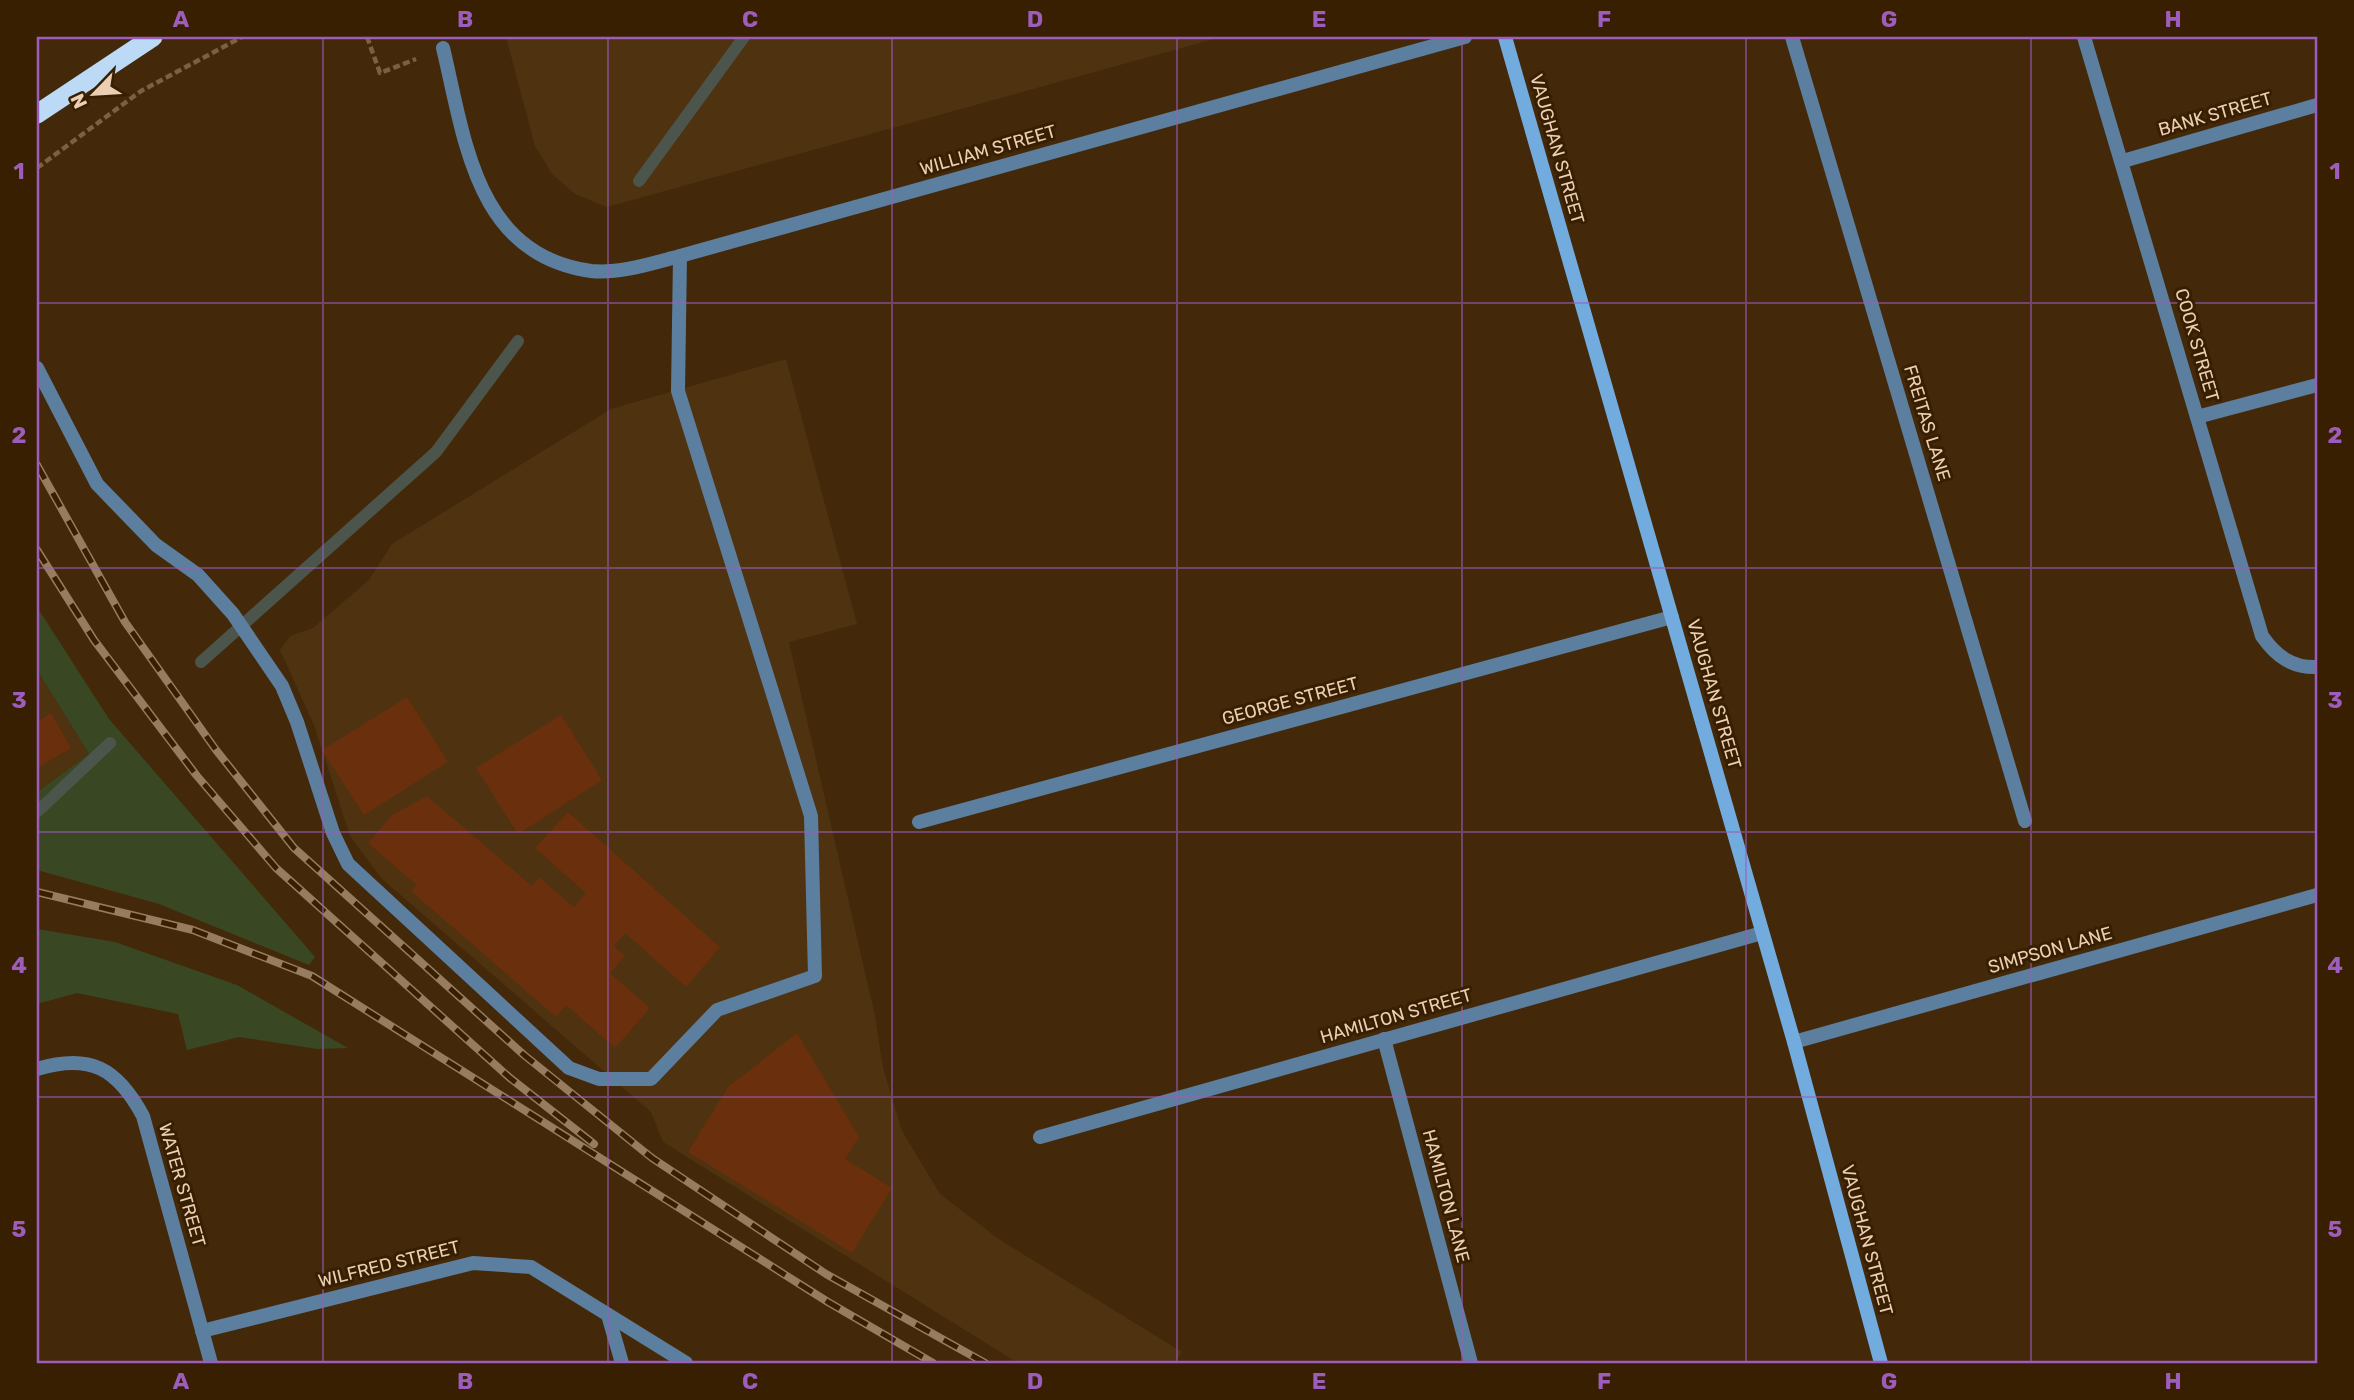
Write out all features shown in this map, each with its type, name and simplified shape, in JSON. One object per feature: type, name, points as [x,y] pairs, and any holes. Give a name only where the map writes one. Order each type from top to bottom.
[{"type":"highway","points":[[37,114],[153,37]]},
{"type":"main road","name":"VAUGHAN STREET","points":[[1505,37],[1794,1042],[1881,1363]]},
{"type":"street","name":"WILLIAM STREET","points":[[443,48],[471,168],[486,200],[516,238],[539,253],[592,271],[634,268],[680,256],[1465,37]]},
{"type":"street","name":"FREITAS LANE","points":[[1792,37],[2025,821]]},
{"type":"street","name":"COOK STREET","points":[[2084,37],[2262,636],[2282,659],[2297,666],[2317,667]]},
{"type":"street","name":"BANK STREET","points":[[2123,161],[2317,104]]},
{"type":"street","points":[[37,368],[97,484],[156,545],[198,575],[233,614],[282,686],[297,722],[333,833],[348,864],[569,1068],[608,1080],[651,1079],[717,1010],[815,976],[811,816],[678,391],[680,256]]},
{"type":"street","points":[[2197,416],[2317,385]]},
{"type":"street","name":"GEORGE STREET","points":[[919,822],[1672,617]]},
{"type":"street","name":"SIMPSON LANE","points":[[1794,1042],[2317,895]]},
{"type":"street","name":"HAMILTON STREET","points":[[1040,1137],[1762,933]]},
{"type":"street","name":"HAMILTON LANE","points":[[1384,1039],[1471,1363]]},
{"type":"street","name":"WATER STREET","points":[[37,1069],[64,1061],[88,1064],[110,1074],[130,1092],[143,1116],[211,1363]]},
{"type":"street","name":"WILFRED STREET","points":[[202,1331],[473,1263],[531,1267],[687,1363]]},
{"type":"street","points":[[608,1315],[622,1363]]},
{"type":"path","points":[[37,168],[141,91],[242,37]]},
{"type":"path","points":[[367,37],[380,73],[443,48]]},
{"type":"shaded area","points":[[506,37],[1221,37],[607,207],[575,194],[553,175],[535,146]]},
{"type":"shaded area","points":[[786,359],[857,624],[789,642],[875,1016],[883,1068],[902,1131],[940,1194],[1000,1240],[1182,1352],[1175,1363],[1018,1363],[663,1142],[651,1112],[381,878],[350,836],[314,725],[280,650],[290,636],[313,628],[369,580],[392,544],[611,409]]},
{"type":"shaded area","points":[[37,670],[89,754],[37,792]]},
{"type":"green space","points":[[37,607],[109,719],[315,957],[309,965],[159,904],[37,870],[37,792],[89,754],[37,670]]},
{"type":"green space","points":[[37,929],[115,942],[237,985],[348,1048],[317,1049],[239,1037],[187,1050],[178,1014],[77,993],[37,1004]]},
{"type":"building","points":[[407,697],[448,762],[364,815],[322,750]]},
{"type":"building","points":[[51,713],[71,748],[37,768],[37,722]]},
{"type":"building","points":[[561,715],[602,780],[518,834],[476,768]]},
{"type":"building","points":[[427,796],[532,886],[539,877],[574,907],[586,893],[535,848],[568,812],[720,947],[686,987],[625,933],[614,946],[625,956],[610,973],[650,1008],[615,1048],[566,1005],[556,1017],[411,891],[416,885],[368,843],[392,815]]},
{"type":"building","points":[[797,1033],[859,1137],[845,1159],[892,1188],[852,1253],[688,1152],[728,1087]]},
{"type":"waterway","points":[[639,181],[744,37]]},
{"type":"waterway","points":[[201,662],[436,452],[518,341]]},
{"type":"waterway","points":[[37,812],[110,743]]},
{"type":"railway","points":[[37,465],[125,622],[216,750],[294,848],[524,1055],[652,1158],[826,1274],[985,1363]]},
{"type":"railway","points":[[37,550],[94,640],[197,776],[276,868],[510,1078],[594,1144]]},
{"type":"railway","points":[[37,892],[193,930],[312,976],[828,1302],[933,1363]]}]
